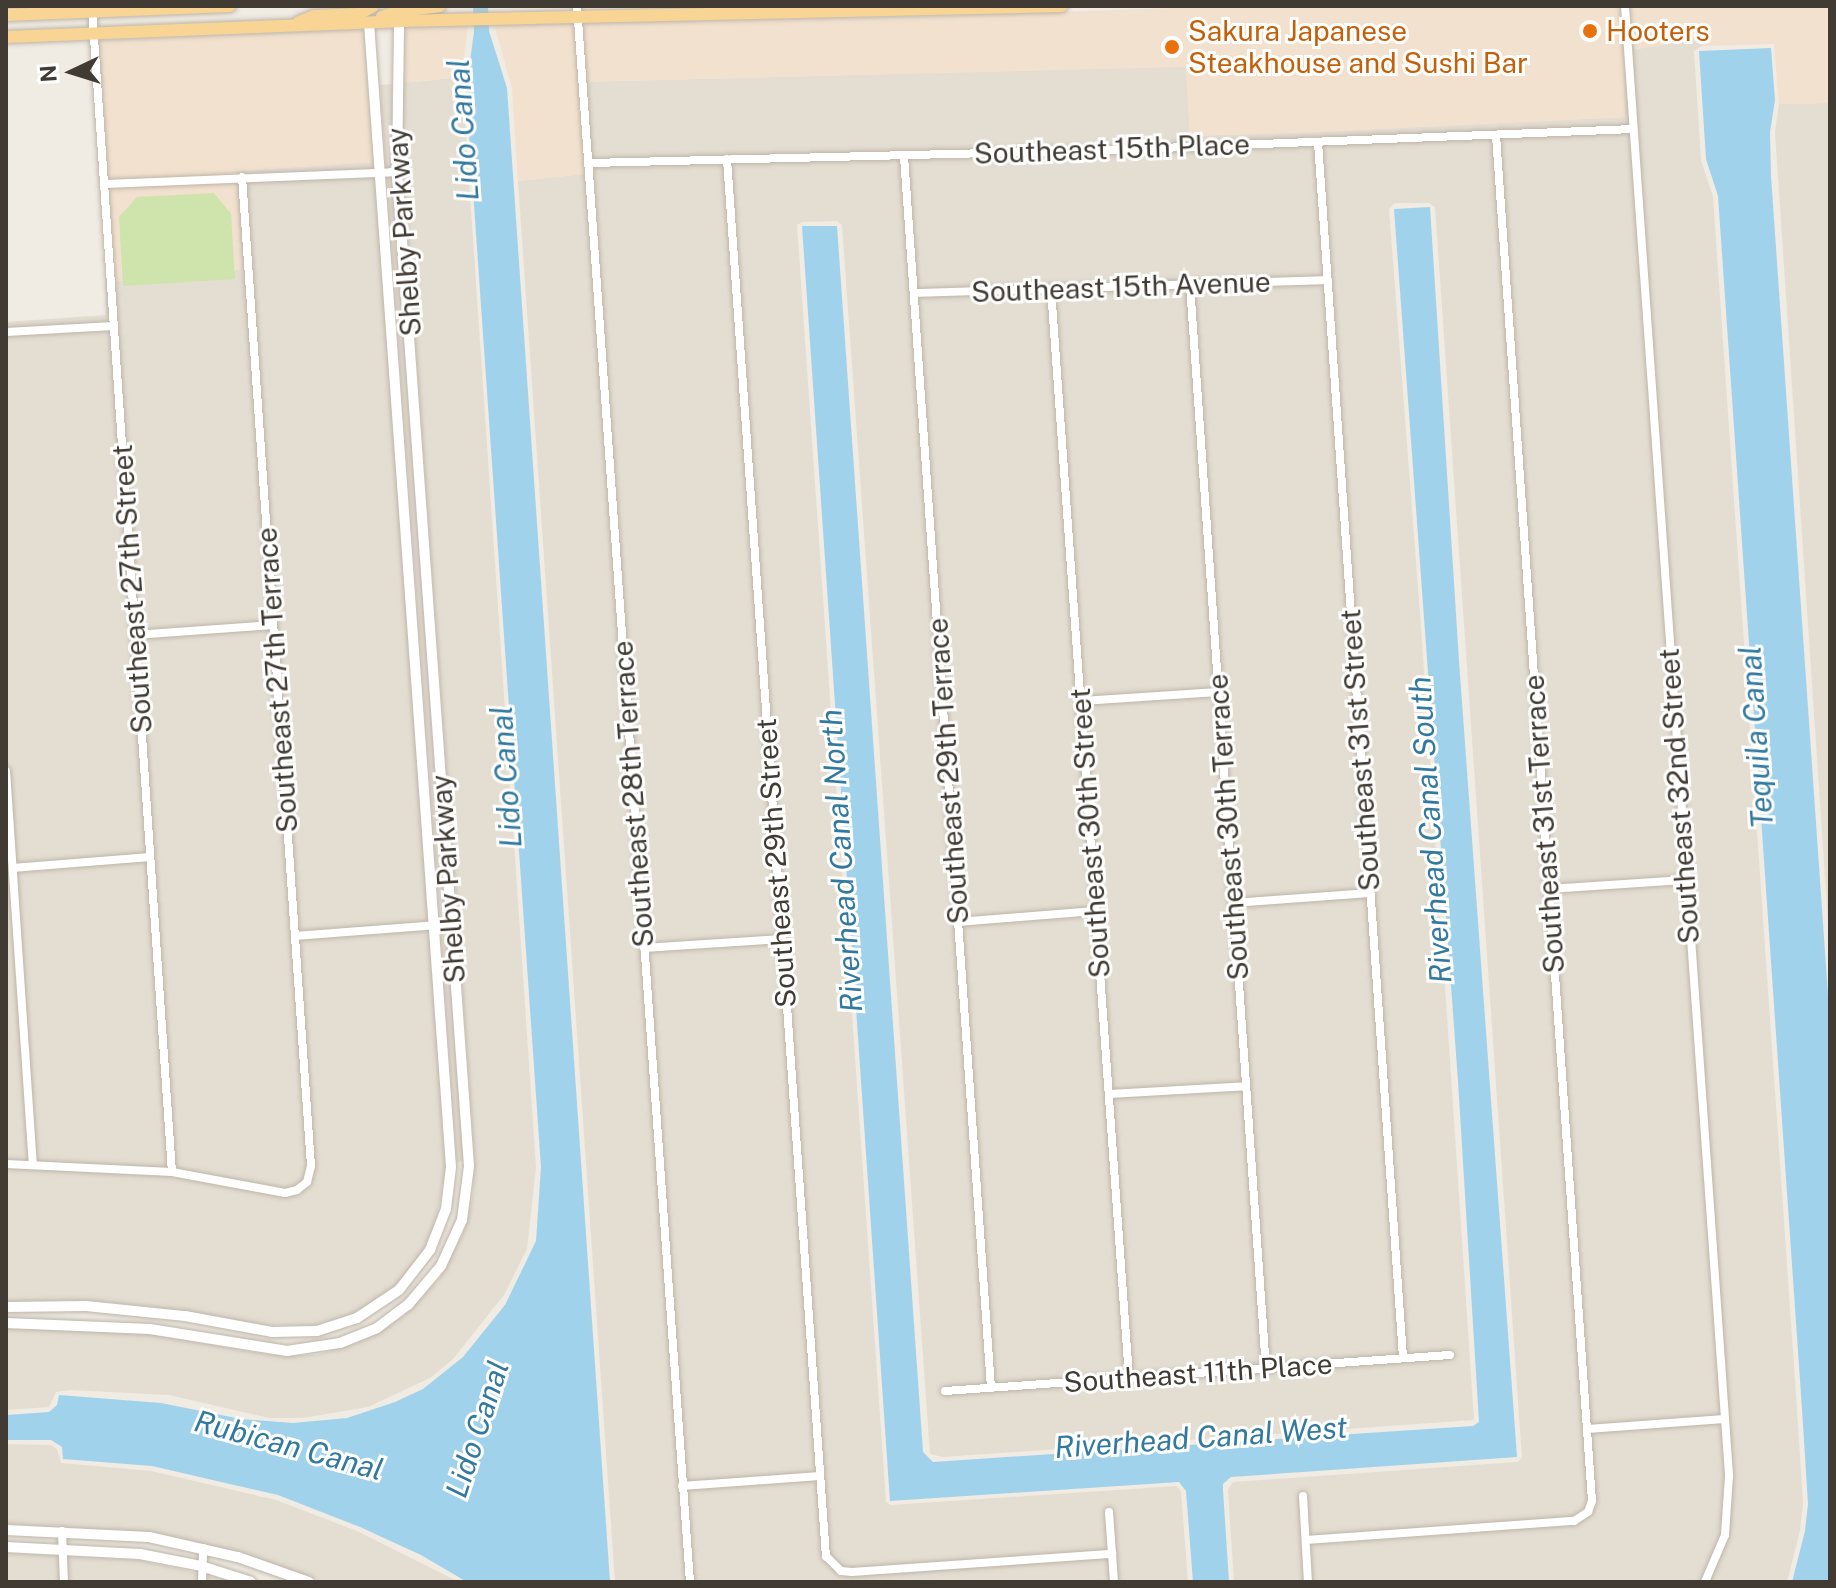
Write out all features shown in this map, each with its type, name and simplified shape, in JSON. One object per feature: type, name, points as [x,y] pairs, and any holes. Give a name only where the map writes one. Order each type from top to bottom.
[{"type":"main road","points":[[6,15],[230,6]]},
{"type":"main road","points":[[292,25],[314,16],[359,14],[373,6]]},
{"type":"main road","points":[[369,22],[399,11],[440,6]]},
{"type":"main road","points":[[807,12],[831,6]]},
{"type":"main road","points":[[6,37],[503,19],[579,11],[807,12],[1062,6]]},
{"type":"street","name":"Southeast 32nd Street","points":[[1625,6],[1729,1491],[1721,1548],[1705,1582]]},
{"type":"street","name":"Southeast 27th Street","points":[[92,10],[172,1172]]},
{"type":"street","name":"Southeast 28th Terrace","points":[[579,11],[690,1582]]},
{"type":"street","name":"Shelby Parkway","points":[[6,1323],[150,1329],[287,1351],[314,1349],[352,1339],[398,1314],[441,1266],[462,1220],[469,1166],[397,172],[399,21]]},
{"type":"street","name":"Shelby Parkway","points":[[6,1307],[86,1306],[142,1310],[288,1333],[345,1323],[390,1299],[424,1261],[446,1209],[451,1167],[369,22]]},
{"type":"street","name":"Southeast 15th Place","points":[[590,163],[904,156],[1633,129]]},
{"type":"street","name":"Southeast 31st Terrace","points":[[1306,1540],[1574,1521],[1588,1512],[1592,1501],[1496,136]]},
{"type":"street","name":"Southeast 31st Street","points":[[1318,142],[1403,1358]]},
{"type":"street","name":"Southeast 29th Terrace","points":[[904,156],[991,1387]]},
{"type":"street","name":"Southeast 29th Street","points":[[727,159],[826,1556],[832,1565],[852,1572],[1112,1554]]},
{"type":"street","points":[[104,184],[397,172]]},
{"type":"street","name":"Southeast 27th Terrace","points":[[172,1172],[285,1193],[297,1190],[307,1182],[311,1166],[242,177]]},
{"type":"street","name":"Southeast 15th Avenue","points":[[916,293],[1326,280]]},
{"type":"street","name":"Southeast 30th Terrace","points":[[1190,285],[1266,1369]]},
{"type":"street","name":"Southeast 30th Street","points":[[1051,289],[1129,1377]]},
{"type":"street","points":[[6,332],[114,326]]},
{"type":"street","points":[[135,635],[273,625]]},
{"type":"street","points":[[1082,701],[1218,692]]},
{"type":"street","points":[[6,771],[33,1164]]},
{"type":"street","points":[[13,868],[150,857]]},
{"type":"street","points":[[1549,889],[1684,880]]},
{"type":"street","points":[[1233,903],[1370,893]]},
{"type":"street","points":[[958,922],[1095,911]]},
{"type":"street","points":[[295,936],[451,924]]},
{"type":"street","points":[[644,948],[782,939]]},
{"type":"street","points":[[1109,1094],[1246,1086]]},
{"type":"street","points":[[6,1164],[172,1172]]},
{"type":"street","points":[[451,1167],[469,1166]]},
{"type":"street","name":"Southeast 11th Place","points":[[945,1391],[1450,1355]]},
{"type":"street","points":[[1588,1429],[1724,1419]]},
{"type":"street","points":[[682,1486],[820,1476]]},
{"type":"street","points":[[1303,1496],[1308,1582]]},
{"type":"street","points":[[1109,1512],[1114,1582]]},
{"type":"street","points":[[6,1530],[124,1534],[203,1548],[309,1582]]},
{"type":"street","points":[[62,1531],[64,1582]]},
{"type":"street","points":[[6,1547],[140,1554],[201,1566],[251,1582]]},
{"type":"street","points":[[202,1582],[203,1548]]},
{"type":"shaded area","points":[[1231,6],[1830,6],[1830,103],[1779,104],[1774,44],[1702,46],[1696,40],[1623,51],[1625,117],[1318,132],[1190,136],[1186,67],[581,82],[594,173],[518,181],[512,88],[494,24],[918,17]]},
{"type":"shaded area","points":[[468,25],[462,77],[403,83],[405,27]]},
{"type":"shaded area","points":[[364,29],[375,162],[236,171],[242,269],[107,282],[91,41]]},
{"type":"shaded area","points":[[1696,40],[1702,46],[1694,51],[1701,160],[1713,197],[1803,1504],[1787,1582],[1234,1582],[1228,1490],[1233,1482],[1517,1462],[1522,1458],[1435,207],[1429,203],[1395,203],[1389,209],[1421,627],[1474,1420],[943,1457],[930,1454],[842,225],[837,221],[802,222],[797,225],[886,1502],[891,1505],[1177,1486],[1181,1492],[1188,1582],[615,1582],[518,181],[594,173],[580,82],[1186,66],[1190,136],[1318,132],[1624,117],[1623,51]]},
{"type":"shaded area","points":[[462,77],[536,1167],[527,1249],[504,1295],[453,1359],[430,1378],[368,1407],[303,1418],[269,1418],[169,1395],[70,1390],[56,1392],[49,1407],[6,1410],[6,1329],[149,1334],[270,1355],[315,1355],[355,1344],[402,1317],[439,1279],[463,1234],[473,1195],[475,1161],[403,171],[403,83]]},
{"type":"shaded area","points":[[392,84],[392,177],[463,1161],[457,1162],[380,85]]},
{"type":"shaded area","points":[[1830,103],[1830,952],[1775,132],[1779,104]]},
{"type":"shaded area","points":[[375,162],[446,1167],[436,1222],[419,1258],[395,1287],[355,1314],[316,1325],[258,1325],[186,1311],[87,1300],[6,1302],[6,322],[106,315],[105,282],[241,269],[236,171]]},
{"type":"shaded area","points":[[6,1444],[50,1445],[57,1449],[61,1463],[151,1471],[276,1500],[357,1531],[459,1582],[323,1582],[239,1552],[149,1532],[6,1524]]},
{"type":"shaded area","points":[[6,1553],[139,1560],[235,1582],[6,1582]]},
{"type":"green space","points":[[214,193],[231,214],[235,279],[123,286],[119,217],[137,197]]},
{"type":"water","points":[[473,6],[488,6],[489,31],[507,88],[610,1582],[467,1582],[421,1555],[278,1495],[152,1466],[63,1459],[62,1447],[51,1440],[6,1440],[6,1415],[49,1412],[57,1405],[59,1395],[161,1403],[241,1419],[293,1423],[347,1418],[395,1402],[423,1389],[463,1357],[505,1305],[536,1241],[541,1167],[466,90],[474,32]]},
{"type":"water","name":"Tequila Canal","points":[[1771,48],[1775,100],[1770,132],[1771,176],[1830,1024],[1830,1582],[1792,1582],[1805,1531],[1808,1504],[1718,196],[1706,159],[1699,51]]},
{"type":"water","points":[[1430,207],[1459,661],[1517,1457],[1231,1477],[1223,1484],[1229,1582],[1193,1582],[1186,1491],[1179,1482],[890,1501],[802,226],[837,226],[923,1452],[933,1462],[1473,1426],[1479,1422],[1458,1081],[1394,209]]},
{"type":"place","name":"Hooters","points":[[1590,31]]},
{"type":"place","name":"Sakura Japanese Steakhouse and Sushi Bar","points":[[1172,47]]},
{"type":"water label","name":"Lido Canal","points":[[463,130]]},
{"type":"water label","name":"Lido Canal","points":[[506,777]]},
{"type":"water label","name":"Riverhead Canal South","points":[[1430,830]]},
{"type":"water label","name":"Riverhead Canal North","points":[[841,861]]},
{"type":"water label","name":"Lido Canal","points":[[477,1429]]},
{"type":"water label","name":"Riverhead Canal West","points":[[1201,1437]]},
{"type":"water label","name":"Rubican Canal","points":[[289,1445]]}]
